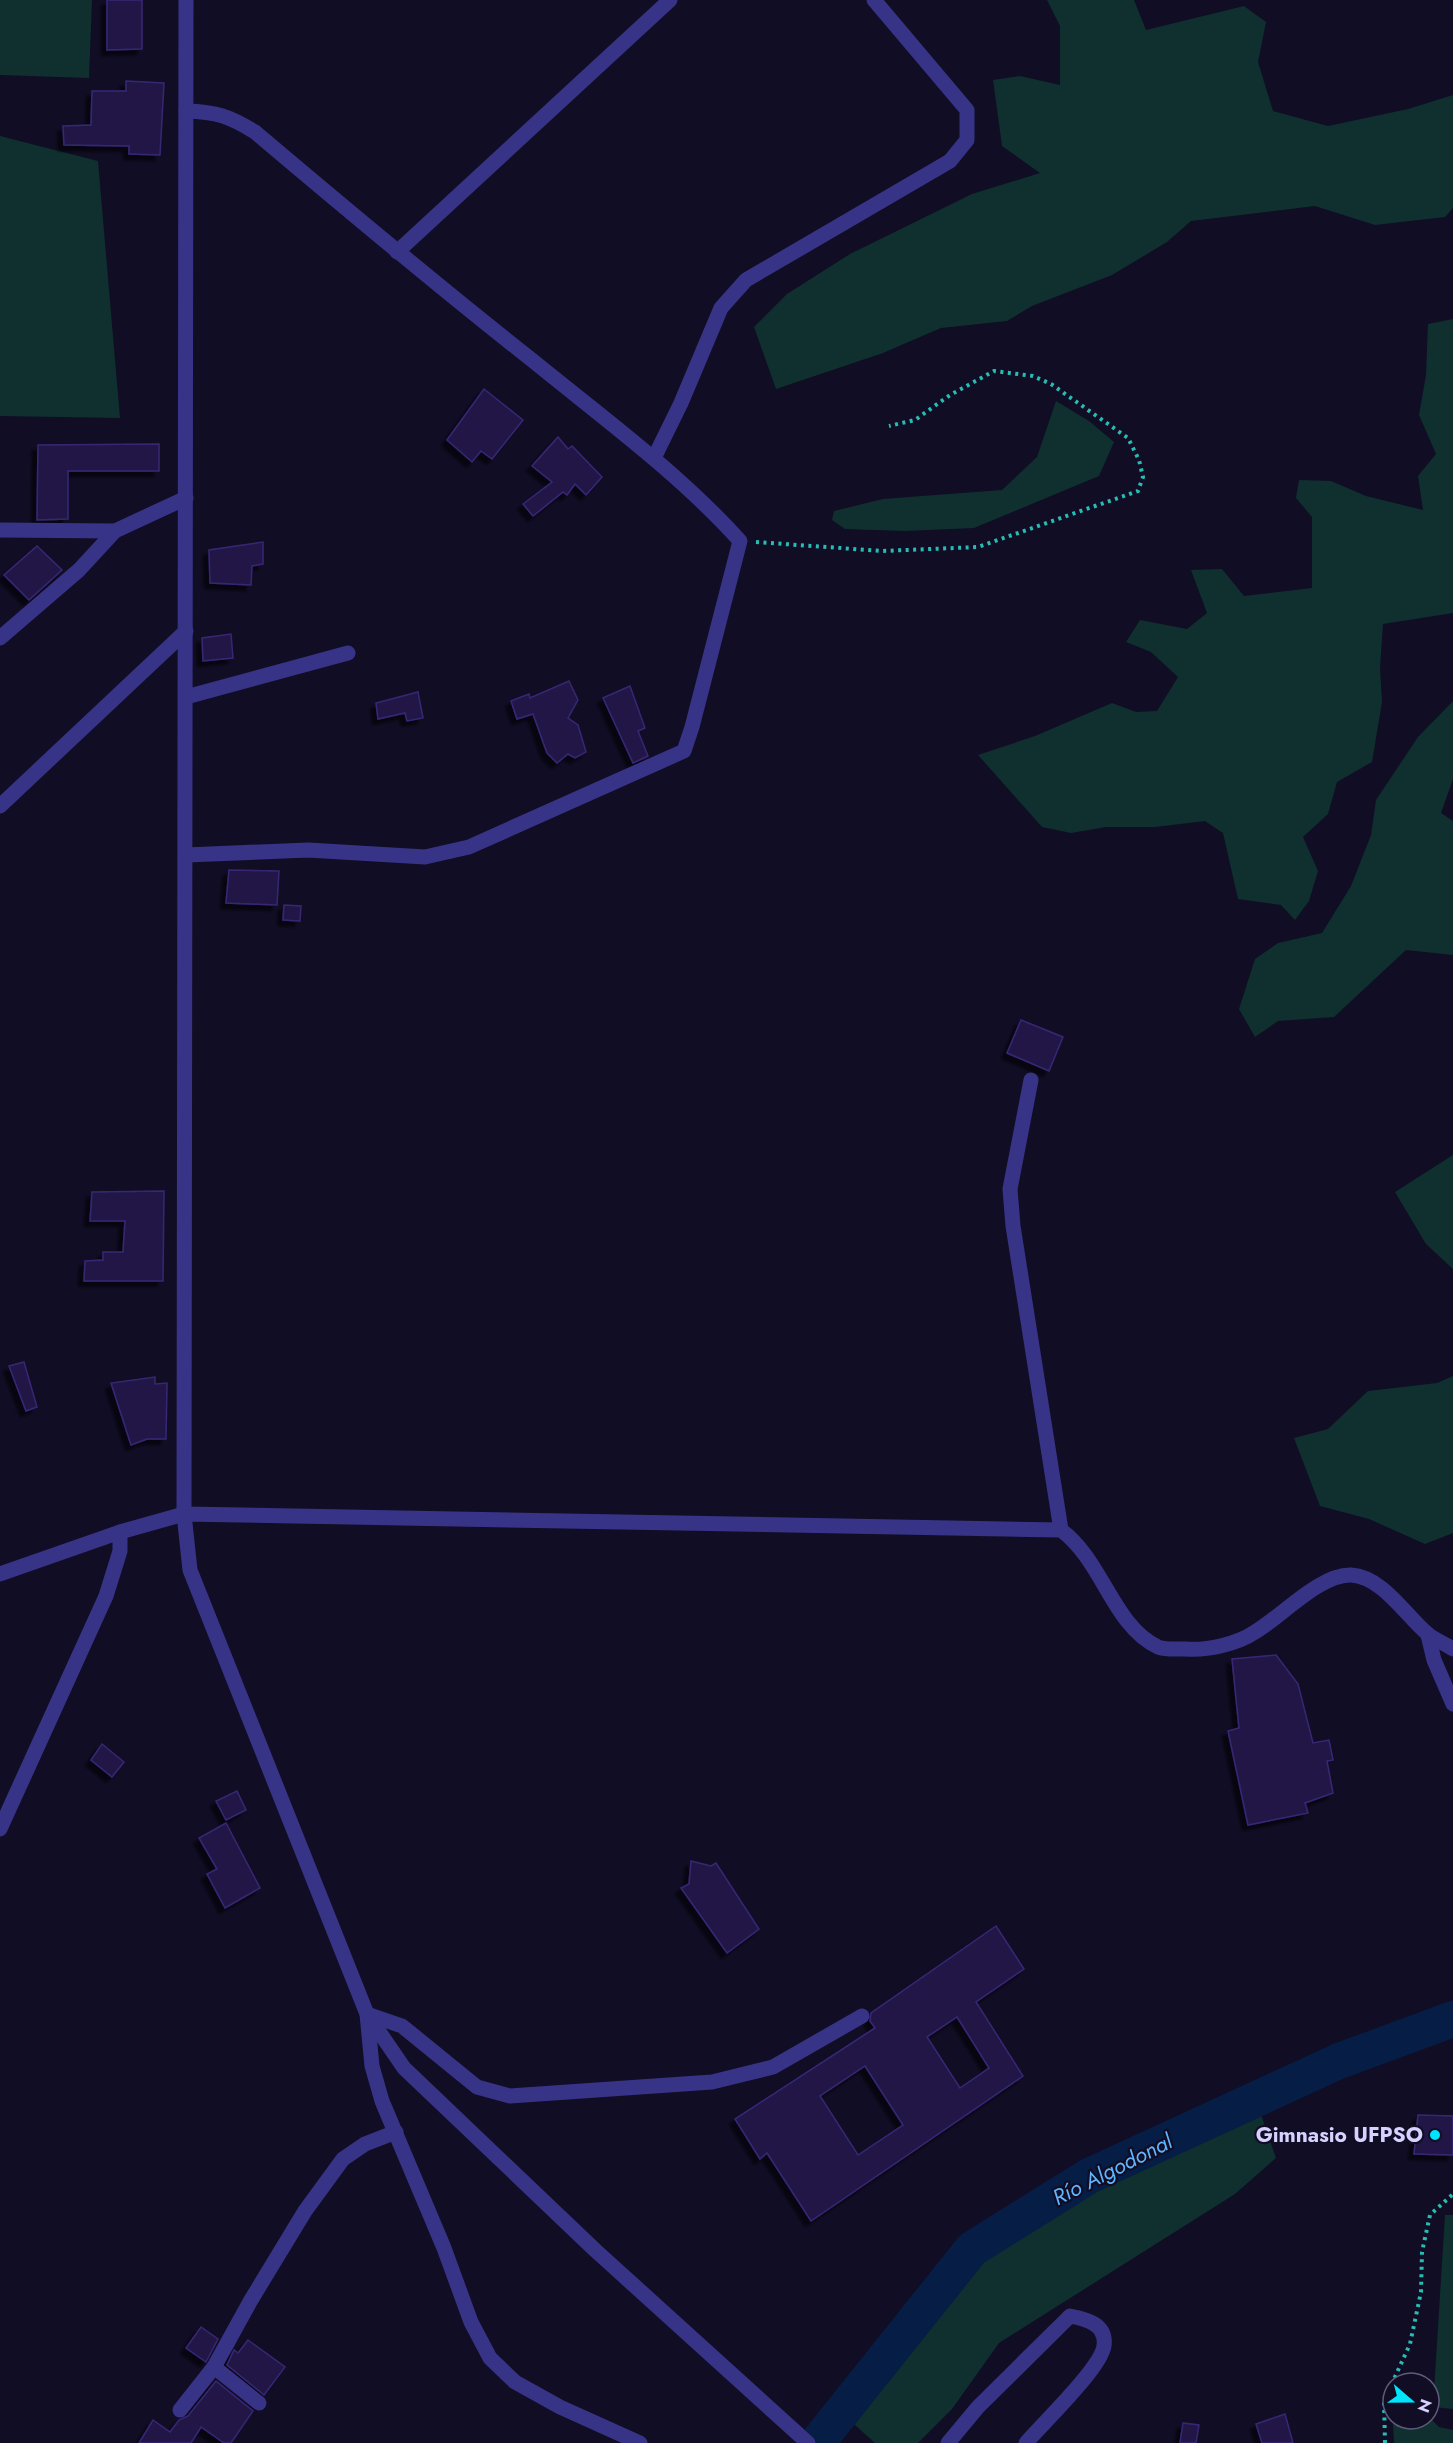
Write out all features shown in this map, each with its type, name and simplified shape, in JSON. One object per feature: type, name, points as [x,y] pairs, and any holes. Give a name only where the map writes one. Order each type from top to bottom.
[{"type":"street","points":[[186,0],[184,1514],[190,1570],[367,2014],[404,2068],[595,2250],[808,2443]]},
{"type":"street","points":[[397,252],[670,0]]},
{"type":"street","points":[[654,458],[681,404],[722,308],[746,280],[950,161],[967,140],[967,110],[874,0]]},
{"type":"street","points":[[186,111],[215,112],[233,118],[255,132],[397,252],[654,458],[714,512],[740,541],[684,751],[469,847],[425,857],[308,850],[186,855]]},
{"type":"street","points":[[0,638],[79,570],[115,531],[186,498]]},
{"type":"street","points":[[0,530],[115,531]]},
{"type":"street","points":[[0,806],[186,631]]},
{"type":"street","points":[[186,697],[348,653]]},
{"type":"street","points":[[1031,1080],[1010,1189],[1061,1530]]},
{"type":"street","points":[[0,1574],[120,1532],[184,1514],[1061,1530],[1078,1542],[1132,1628],[1160,1647],[1194,1650],[1223,1645],[1254,1634],[1330,1578],[1353,1575],[1377,1586],[1398,1601],[1428,1635],[1453,1649]]},
{"type":"street","points":[[0,1829],[106,1596],[120,1551],[120,1532]]},
{"type":"street","points":[[1428,1635],[1434,1660],[1453,1704]]},
{"type":"street","points":[[367,2014],[402,2026],[477,2087],[510,2096],[712,2082],[773,2067],[862,2016]]},
{"type":"street","points":[[367,2014],[372,2066],[382,2101],[444,2248],[471,2322],[490,2358],[515,2382],[560,2407],[640,2443]]},
{"type":"street","points":[[180,2410],[214,2367],[250,2300],[305,2211],[343,2159],[365,2144],[396,2132]]},
{"type":"street","points":[[948,2443],[978,2407],[1070,2316],[1090,2320],[1102,2331],[1104,2344],[1102,2352],[1072,2392],[1026,2443]]},
{"type":"street","points":[[214,2367],[259,2403]]},
{"type":"path","points":[[740,541],[882,551],[978,547],[1138,491],[1143,477],[1139,460],[1128,438],[1051,384],[1033,375],[994,371],[950,395],[915,420],[890,426]]},
{"type":"path","points":[[1385,2443],[1384,2401],[1410,2344],[1421,2292],[1422,2252],[1430,2215],[1450,2201],[1453,2194]]},
{"type":"green space","points":[[0,0],[92,0],[89,78],[0,75]]},
{"type":"green space","points":[[1047,0],[1134,0],[1146,30],[1244,6],[1266,22],[1258,62],[1273,111],[1328,126],[1408,109],[1453,95],[1453,208],[1445,217],[1375,225],[1315,206],[1191,221],[1167,242],[1112,275],[1032,306],[1007,321],[941,328],[883,353],[776,389],[754,327],[787,294],[850,254],[972,194],[1040,173],[1002,146],[993,80],[1020,76],[1060,85],[1060,26]]},
{"type":"green space","points":[[0,136],[98,161],[120,418],[0,416]]},
{"type":"green space","points":[[1453,319],[1453,613],[1383,624],[1380,668],[1382,702],[1372,762],[1337,782],[1328,814],[1303,837],[1318,871],[1309,901],[1295,920],[1281,905],[1238,899],[1223,833],[1205,821],[1155,827],[1106,827],[1071,833],[1042,827],[978,755],[1035,736],[1112,703],[1136,712],[1157,711],[1178,677],[1151,652],[1126,642],[1140,620],[1187,629],[1207,613],[1191,570],[1222,569],[1244,596],[1312,588],[1312,517],[1296,498],[1299,480],[1331,481],[1366,496],[1423,510],[1418,476],[1436,454],[1419,415],[1426,375],[1428,324]]},
{"type":"green space","points":[[1056,401],[1089,421],[1114,442],[1099,476],[974,528],[905,531],[845,529],[832,520],[834,511],[883,499],[1002,490],[1037,457]]},
{"type":"green space","points":[[1453,701],[1453,779],[1441,813],[1453,821],[1453,955],[1406,950],[1334,1017],[1278,1021],[1255,1037],[1239,1009],[1255,959],[1278,943],[1322,933],[1351,886],[1371,835],[1376,800],[1418,737]]},
{"type":"green space","points":[[1453,1155],[1453,1269],[1426,1244],[1395,1192]]},
{"type":"green space","points":[[1453,1376],[1453,1533],[1425,1544],[1369,1519],[1320,1506],[1294,1438],[1328,1429],[1368,1391],[1437,1383]]},
{"type":"green space","points":[[1257,2103],[1276,2158],[1235,2194],[999,2343],[952,2409],[918,2443],[875,2443],[846,2417],[974,2252],[1093,2179]]},
{"type":"green space","points":[[1445,2215],[1453,2215],[1453,2409],[1441,2408],[1441,2371],[1435,2371]]},
{"type":"green space","points":[[1441,2427],[1453,2430],[1453,2443],[1394,2443],[1393,2431],[1441,2431]]},
{"type":"building","points":[[107,0],[142,0],[142,49],[107,50]]},
{"type":"building","points":[[126,81],[164,83],[160,155],[129,154],[129,146],[64,145],[63,126],[91,125],[92,91],[126,91]]},
{"type":"building","points":[[484,389],[523,420],[492,459],[481,451],[472,462],[447,440]]},
{"type":"building","points":[[558,437],[568,449],[572,446],[602,477],[586,495],[575,484],[567,495],[563,492],[533,516],[523,504],[552,482],[532,466]]},
{"type":"building","points":[[159,444],[159,471],[68,471],[68,519],[37,520],[38,445]]},
{"type":"building","points":[[263,542],[263,564],[252,566],[251,585],[210,583],[209,550]]},
{"type":"building","points":[[37,546],[62,570],[29,600],[4,575]]},
{"type":"building","points":[[231,634],[233,658],[203,661],[202,638]]},
{"type":"building","points":[[569,681],[578,700],[568,718],[578,725],[586,752],[575,758],[568,754],[557,763],[547,753],[533,714],[517,719],[511,701],[529,694],[530,698]]},
{"type":"building","points":[[630,686],[645,728],[638,731],[648,756],[633,763],[603,698]]},
{"type":"building","points":[[418,692],[423,718],[407,721],[405,713],[378,719],[376,703]]},
{"type":"building","points":[[229,870],[279,871],[277,905],[226,903]]},
{"type":"building","points":[[284,905],[301,906],[300,921],[283,920]]},
{"type":"building","points":[[1021,1020],[1063,1037],[1049,1071],[1007,1053]]},
{"type":"building","points":[[164,1191],[163,1281],[84,1281],[85,1261],[103,1260],[103,1252],[123,1252],[125,1221],[90,1221],[92,1192]]},
{"type":"building","points":[[24,1362],[37,1407],[26,1411],[9,1366]]},
{"type":"building","points":[[155,1377],[155,1384],[167,1383],[166,1439],[147,1439],[131,1445],[111,1383]]},
{"type":"building","points":[[1276,1655],[1298,1684],[1313,1743],[1329,1740],[1333,1760],[1327,1761],[1333,1793],[1305,1803],[1308,1813],[1248,1825],[1228,1731],[1239,1728],[1232,1659]]},
{"type":"building","points":[[102,1744],[124,1762],[112,1777],[91,1760]]},
{"type":"building","points":[[237,1791],[246,1810],[226,1820],[216,1801]]},
{"type":"building","points":[[226,1823],[260,1888],[225,1908],[207,1874],[217,1869],[199,1838]]},
{"type":"building","points":[[691,1861],[711,1866],[716,1863],[759,1929],[727,1953],[681,1888],[689,1884]]},
{"type":"building","points":[[996,1926],[1024,1969],[976,2002],[1023,2076],[811,2221],[767,2153],[760,2159],[735,2119],[875,2028],[870,2021],[871,2013]],"holes":[[[957,2017],[989,2068],[960,2088],[927,2037]],[[865,2066],[903,2125],[858,2155],[820,2096]]]},
{"type":"building","name":"Gimnasio UFPSO","points":[[1418,2115],[1453,2116],[1453,2155],[1414,2154]]},
{"type":"building","points":[[201,2327],[218,2339],[206,2362],[186,2348]]},
{"type":"building","points":[[248,2340],[285,2367],[264,2395],[227,2365],[234,2350],[238,2353]]},
{"type":"building","points":[[216,2381],[253,2411],[231,2443],[224,2443],[201,2427],[191,2443],[139,2443],[153,2420],[170,2432],[179,2420],[188,2416]]},
{"type":"building","points":[[1285,2414],[1293,2443],[1262,2443],[1256,2424]]},
{"type":"building","points":[[1183,2423],[1199,2425],[1196,2443],[1180,2443]]},
{"type":"waterway","name":"Río Algodonal","points":[[817,2443],[972,2249],[1089,2176],[1339,2061],[1453,2019]]},
{"type":"place","name":"Gimnasio UFPSO","points":[[1435,2135]]}]
